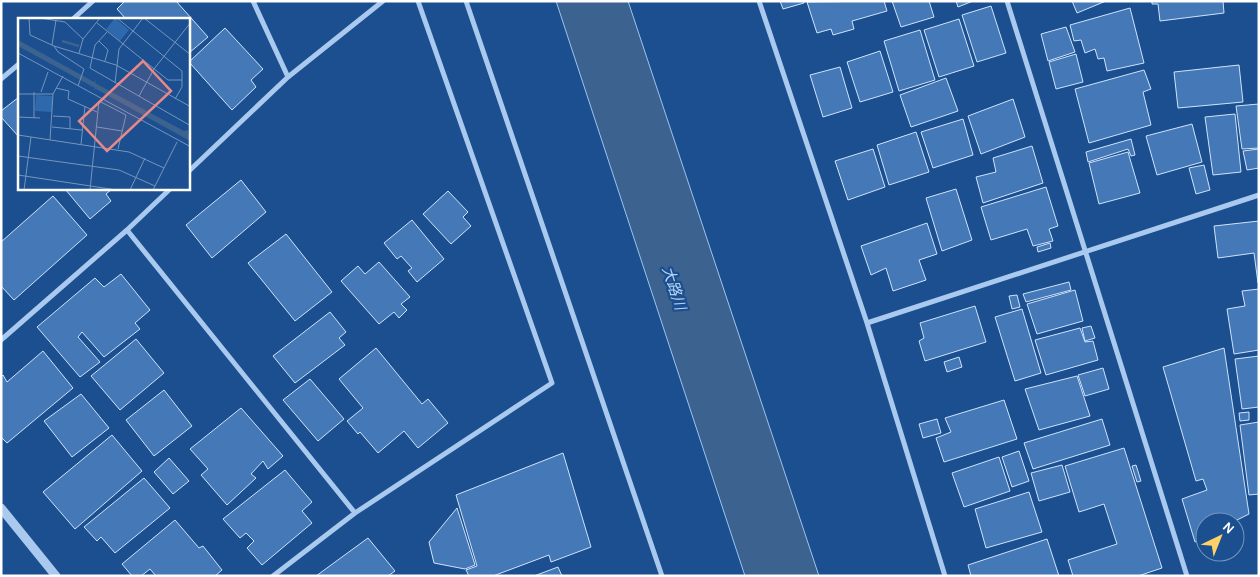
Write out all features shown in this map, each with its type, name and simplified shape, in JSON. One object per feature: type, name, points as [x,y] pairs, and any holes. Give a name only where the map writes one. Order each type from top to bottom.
[{"type":"street","points":[[73,18],[93,1]]},
{"type":"street","points":[[253,1],[288,77]]},
{"type":"street","points":[[190,170],[288,77],[383,1]]},
{"type":"street","points":[[272,576],[355,512],[552,383],[418,1]]},
{"type":"street","points":[[466,1],[662,576]]},
{"type":"street","points":[[759,1],[867,323],[945,576]]},
{"type":"street","points":[[1007,1],[1187,576]]},
{"type":"street","points":[[1,79],[18,65]]},
{"type":"street","points":[[1,340],[127,230],[169,190]]},
{"type":"street","points":[[867,323],[1259,195]]},
{"type":"street","points":[[127,230],[355,512]]},
{"type":"street","points":[[1,508],[56,576]]},
{"type":"water","name":"大路川","points":[[556,1],[628,1],[819,576],[745,576]]},
{"type":"building","points":[[125,1],[176,1],[208,37],[190,52],[190,18],[125,18],[117,9]]},
{"type":"building","points":[[780,1],[804,1],[804,3],[783,9]]},
{"type":"building","points":[[884,1],[887,11],[852,21],[854,29],[833,35],[831,29],[817,33],[807,2]]},
{"type":"building","points":[[892,1],[929,1],[934,17],[901,27]]},
{"type":"building","points":[[956,1],[973,1],[958,7]]},
{"type":"building","points":[[1072,1],[1106,1],[1077,13]]},
{"type":"building","points":[[1152,1],[1223,1],[1224,13],[1160,21],[1158,4],[1152,4]]},
{"type":"building","points":[[991,6],[1006,53],[977,62],[962,15]]},
{"type":"building","points":[[1130,8],[1144,63],[1107,71],[1104,58],[1098,59],[1095,49],[1085,53],[1081,40],[1074,41],[1070,25]]},
{"type":"building","points":[[959,19],[974,66],[939,77],[924,30]]},
{"type":"building","points":[[1066,27],[1075,52],[1048,61],[1041,34]]},
{"type":"building","points":[[225,28],[263,69],[251,80],[256,87],[232,110],[190,61]]},
{"type":"building","points":[[920,30],[935,80],[899,91],[884,41]]},
{"type":"building","points":[[880,51],[893,92],[860,102],[847,62]]},
{"type":"building","points":[[1076,54],[1083,82],[1056,89],[1049,62]]},
{"type":"building","points":[[1239,65],[1243,102],[1178,108],[1174,72]]},
{"type":"building","points":[[840,67],[852,108],[823,117],[810,75]]},
{"type":"building","points":[[1144,70],[1151,89],[1143,92],[1151,125],[1089,143],[1075,89]]},
{"type":"building","points":[[946,78],[958,111],[911,127],[900,95]]},
{"type":"building","points":[[18,98],[18,136],[1,117],[1,111]]},
{"type":"building","points":[[1013,99],[1025,137],[981,154],[968,116]]},
{"type":"building","points":[[1259,104],[1259,148],[1242,149],[1236,106]]},
{"type":"building","points":[[1235,114],[1241,172],[1213,175],[1205,117]]},
{"type":"building","points":[[963,119],[973,155],[933,168],[921,132]]},
{"type":"building","points":[[1192,124],[1202,162],[1157,175],[1146,136]]},
{"type":"building","points":[[916,132],[929,172],[889,185],[877,145]]},
{"type":"building","points":[[1131,139],[1135,155],[1131,156],[1128,149],[1088,162],[1086,152]]},
{"type":"building","points":[[1032,146],[1043,183],[983,203],[976,177],[996,172],[993,158]]},
{"type":"building","points":[[873,149],[885,187],[848,200],[835,161]]},
{"type":"building","points":[[1259,149],[1259,168],[1247,170],[1243,151]]},
{"type":"building","points":[[1128,152],[1140,193],[1099,204],[1089,163]]},
{"type":"building","points":[[1204,165],[1210,190],[1196,194],[1189,168]]},
{"type":"building","points":[[241,180],[266,212],[212,258],[186,225]]},
{"type":"building","points":[[1046,187],[1058,226],[1049,229],[1053,241],[1033,246],[1027,229],[991,240],[981,207]]},
{"type":"building","points":[[956,189],[972,240],[942,251],[926,198]]},
{"type":"building","points":[[66,190],[111,190],[106,194],[111,201],[90,219]]},
{"type":"building","points":[[448,191],[468,212],[463,217],[471,226],[451,244],[423,214]]},
{"type":"building","points":[[53,196],[87,235],[14,300],[1,286],[1,242]]},
{"type":"building","points":[[412,220],[444,259],[417,282],[408,271],[412,268],[401,256],[397,259],[384,243]]},
{"type":"building","points":[[1259,221],[1258,283],[1254,253],[1218,258],[1214,226]]},
{"type":"building","points":[[927,223],[937,254],[919,260],[926,280],[893,291],[886,268],[871,275],[861,246]]},
{"type":"building","points":[[286,234],[332,292],[295,321],[248,263]]},
{"type":"building","points":[[1050,243],[1051,248],[1038,252],[1037,247]]},
{"type":"building","points":[[379,262],[410,297],[401,304],[407,310],[399,318],[394,312],[379,324],[341,281],[358,266],[365,274]]},
{"type":"building","points":[[121,274],[150,310],[135,323],[140,329],[104,357],[82,332],[78,337],[100,362],[80,377],[37,327],[95,278],[104,287]]},
{"type":"building","points":[[1069,282],[1071,290],[1026,302],[1023,294]]},
{"type":"building","points":[[1259,289],[1259,350],[1234,354],[1227,309],[1245,306],[1242,291]]},
{"type":"building","points":[[1075,290],[1083,321],[1037,334],[1027,304]]},
{"type":"building","points":[[1017,295],[1020,307],[1012,309],[1009,296]]},
{"type":"building","points":[[975,306],[986,342],[925,361],[919,341],[924,338],[920,323]]},
{"type":"building","points":[[1022,309],[1041,373],[1015,381],[995,317]]},
{"type":"building","points":[[330,312],[346,332],[339,338],[345,345],[295,383],[273,356]]},
{"type":"building","points":[[1091,326],[1095,338],[1085,341],[1082,328]]},
{"type":"building","points":[[1080,328],[1085,342],[1093,341],[1098,360],[1046,375],[1035,340]]},
{"type":"building","points":[[136,339],[164,373],[120,410],[91,376]]},
{"type":"building","points":[[376,348],[422,404],[428,399],[448,423],[418,448],[404,431],[378,453],[360,432],[358,434],[347,421],[363,408],[339,379]]},
{"type":"building","points":[[1224,348],[1249,514],[1245,516],[1245,512],[1195,512],[1195,542],[1182,499],[1207,490],[1203,479],[1196,481],[1163,367]]},
{"type":"building","points":[[43,351],[73,388],[7,443],[1,437],[1,377],[3,375],[7,382]]},
{"type":"building","points":[[1259,356],[1259,407],[1242,409],[1235,359]]},
{"type":"building","points":[[959,357],[962,367],[947,372],[944,362]]},
{"type":"building","points":[[1103,368],[1109,389],[1085,396],[1078,375]]},
{"type":"building","points":[[1077,376],[1090,416],[1039,430],[1025,389]]},
{"type":"building","points":[[310,379],[344,419],[318,441],[283,400]]},
{"type":"building","points":[[164,390],[192,426],[154,456],[126,420]]},
{"type":"building","points":[[81,394],[109,428],[72,457],[44,421]]},
{"type":"building","points":[[1004,400],[1017,439],[944,462],[936,438],[951,432],[945,418]]},
{"type":"building","points":[[241,408],[283,456],[268,469],[263,461],[251,474],[256,478],[227,505],[201,475],[208,469],[190,449]]},
{"type":"building","points":[[1249,412],[1249,420],[1240,421],[1239,413]]},
{"type":"building","points":[[937,419],[941,433],[923,438],[919,424]]},
{"type":"building","points":[[1102,419],[1110,445],[1033,469],[1024,443]]},
{"type":"building","points":[[1259,422],[1259,494],[1249,495],[1240,425]]},
{"type":"building","points":[[112,435],[142,471],[75,529],[43,492]]},
{"type":"building","points":[[1124,448],[1162,568],[1138,576],[1073,576],[1068,560],[1117,544],[1104,504],[1079,512],[1065,466]]},
{"type":"building","points":[[1019,451],[1029,481],[1012,487],[1002,457]]},
{"type":"building","points":[[563,453],[591,547],[551,562],[549,555],[493,576],[469,576],[466,570],[477,566],[456,495]]},
{"type":"building","points":[[999,457],[1010,491],[964,507],[952,473]]},
{"type":"building","points":[[169,458],[189,481],[173,494],[154,472]]},
{"type":"building","points":[[1062,465],[1070,492],[1039,501],[1031,473]]},
{"type":"building","points":[[1136,465],[1141,481],[1137,482],[1132,466]]},
{"type":"building","points":[[285,470],[312,502],[302,511],[312,523],[262,565],[247,548],[254,541],[246,533],[240,538],[223,519]]},
{"type":"building","points":[[144,478],[170,508],[115,553],[101,537],[97,541],[84,527]]},
{"type":"building","points":[[1029,492],[1042,532],[986,548],[975,509]]},
{"type":"building","points":[[457,508],[475,565],[465,569],[434,563],[429,542]]},
{"type":"building","points":[[175,520],[199,548],[203,546],[222,570],[215,576],[156,576],[150,569],[141,576],[132,576],[122,564]]},
{"type":"building","points":[[368,538],[395,571],[388,576],[316,576]]},
{"type":"building","points":[[1047,539],[1059,576],[971,576],[968,565]]},
{"type":"building","points":[[558,567],[562,576],[534,576]]}]
